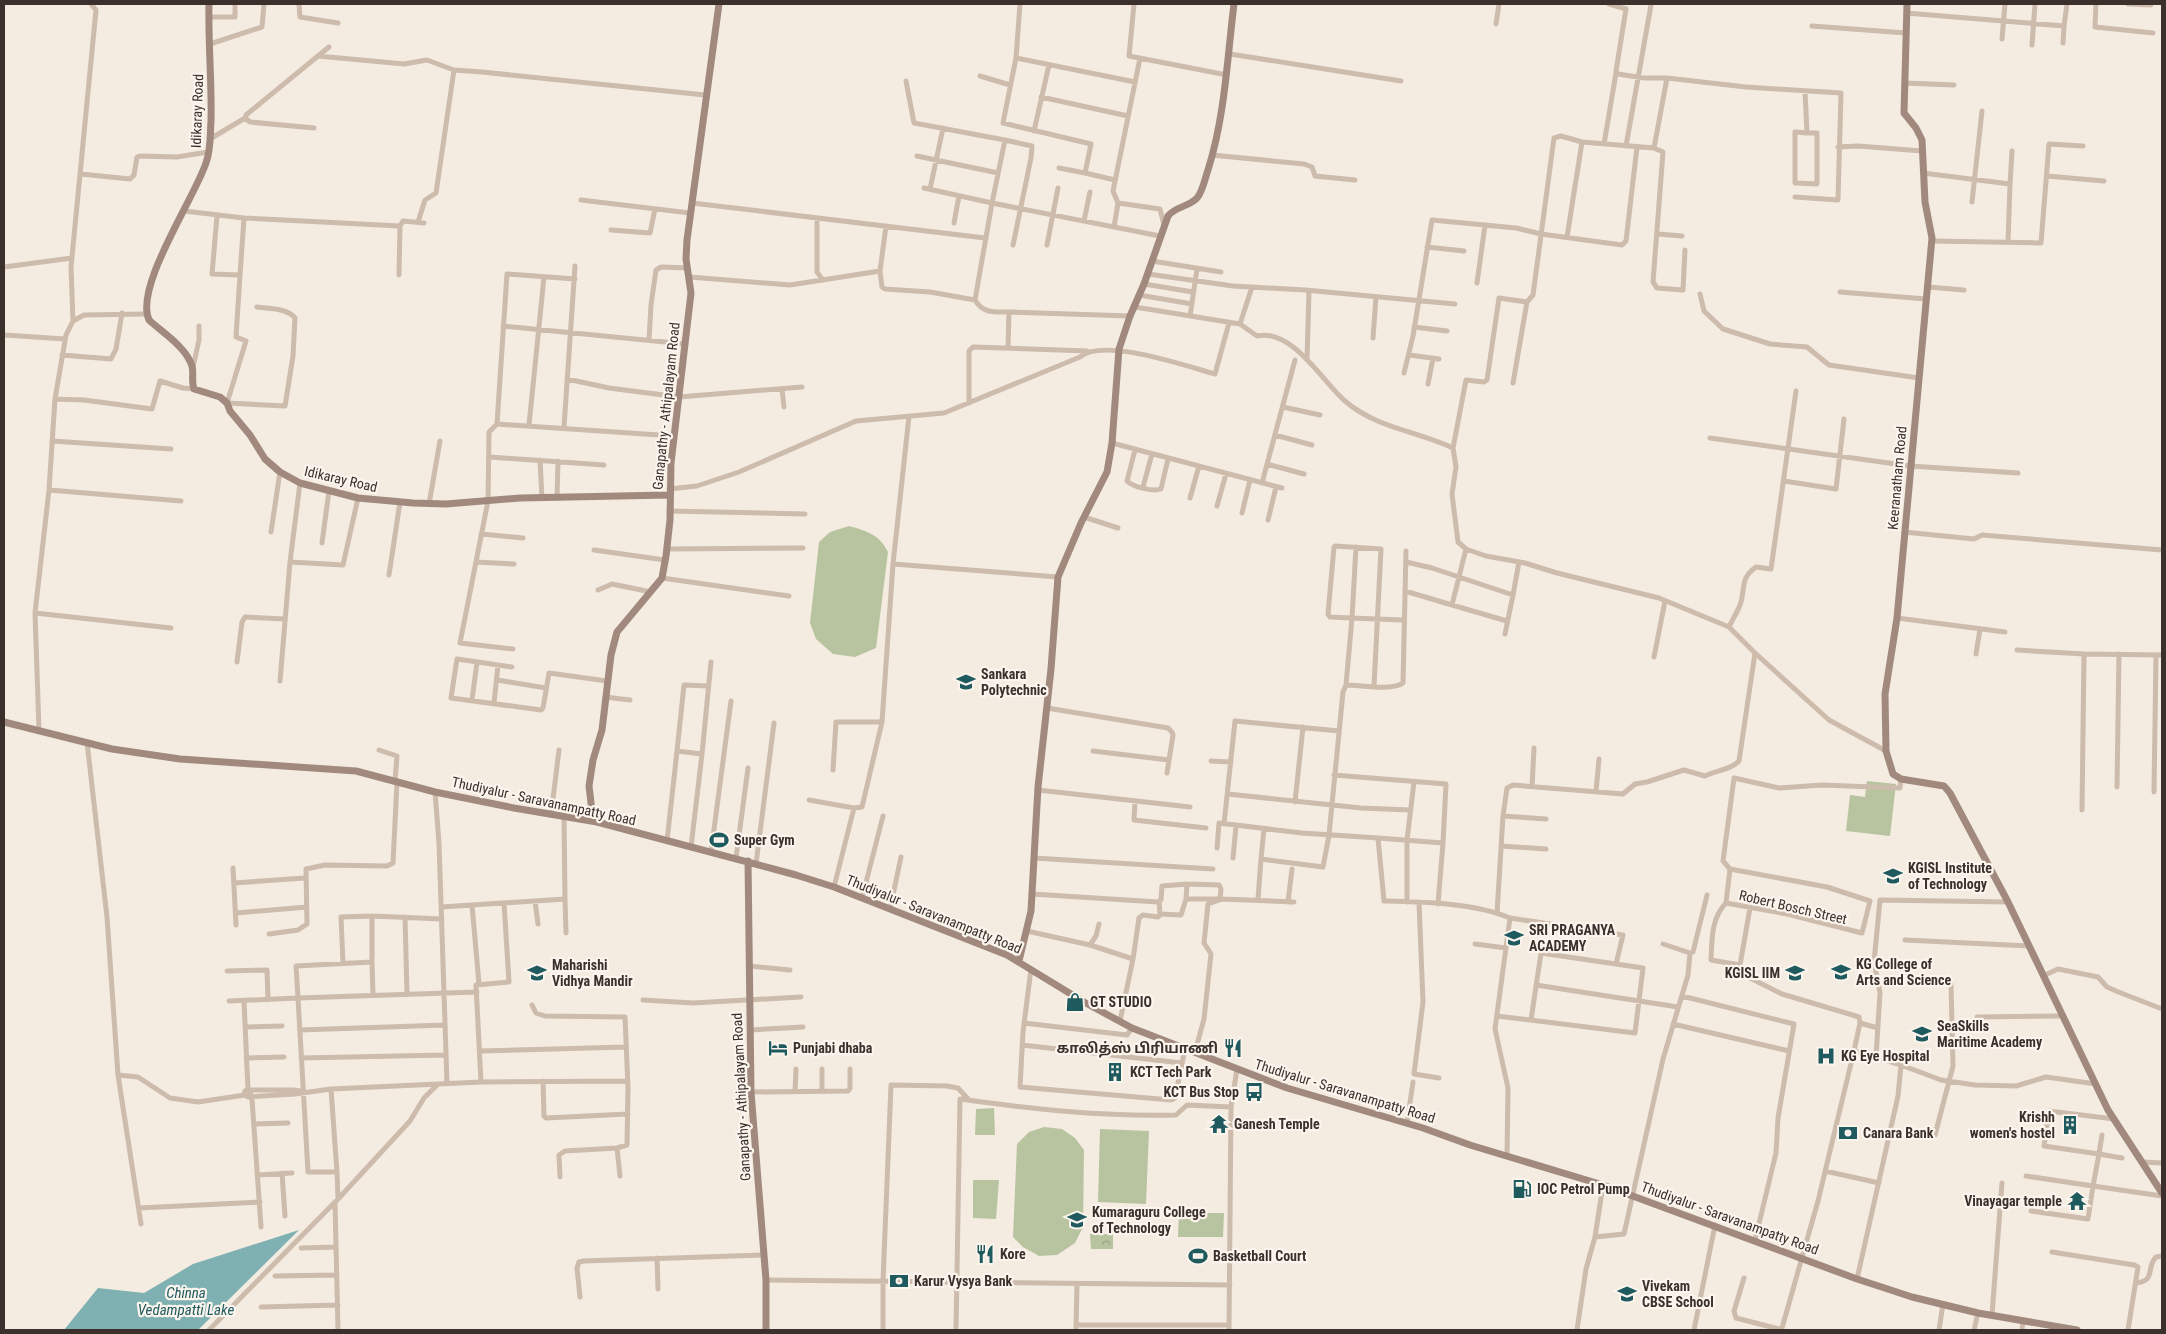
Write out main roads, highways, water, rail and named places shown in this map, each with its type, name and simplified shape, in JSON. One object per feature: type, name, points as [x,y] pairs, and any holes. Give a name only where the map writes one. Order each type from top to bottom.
[{"type":"main road","name":"Idikaray Road","points":[[209,4],[212,85],[210,139],[207,162],[157,264],[150,287],[146,314],[149,320],[187,355],[193,367],[192,384],[194,389],[227,402],[230,411],[250,435],[265,459],[280,472],[300,483],[358,498],[429,504],[669,492]]},
{"type":"main road","name":"Ganapathy - Athipalayam Road","points":[[597,822],[592,811],[589,786],[593,760],[602,730],[610,655],[617,632],[662,578],[667,549],[669,492],[674,436],[691,293],[686,258],[690,213],[719,4]]},
{"type":"main road","points":[[1019,961],[1027,931],[1032,894],[1038,790],[1058,577],[1084,517],[1107,472],[1112,443],[1119,349],[1130,316],[1148,274],[1164,225],[1172,210],[1196,199],[1200,193],[1212,155],[1218,133],[1227,75],[1234,4]]},
{"type":"main road","name":"Keeranatham Road","points":[[1907,4],[1904,113],[1916,128],[1922,140],[1925,202],[1932,241],[1897,618],[1888,665],[1885,694],[1886,751],[1893,774],[1902,779],[1944,786],[2008,902],[2062,1016],[2114,1119],[2162,1195]]},
{"type":"main road","name":"Thudiyalur - Saravanampatty Road","points":[[4,722],[112,749],[180,758],[356,771],[435,792],[597,822],[748,861],[834,887],[1019,961],[1132,1028],[1287,1088],[1407,1123],[1603,1185],[1715,1225],[1857,1280],[1912,1297],[2023,1320],[2045,1327],[2077,1330]]},
{"type":"main road","name":"Ganapathy - Athipalayam Road","points":[[748,861],[751,1092],[766,1280],[766,1330]]},
{"type":"water","name":"Chinna Vedampatti Lake","points":[[299,1230],[198,1330],[64,1330],[98,1288],[144,1293],[193,1264]]},
{"type":"place","name":"Sankara Polytechnic","points":[[966,682]]},
{"type":"place","name":"Super Gym","points":[[719,840]]},
{"type":"place","name":"KGISL Institute of Technology","points":[[1893,876]]},
{"type":"place","name":"SRI PRAGANYA ACADEMY","points":[[1514,938]]},
{"type":"place","name":"KG College of Arts and Science","points":[[1841,972]]},
{"type":"place","name":"Maharishi Vidhya Mandir","points":[[537,973]]},
{"type":"place","name":"KGISL IIM","points":[[1795,973]]},
{"type":"place","name":"GT STUDIO","points":[[1075,1002]]},
{"type":"place","name":"SeaSkills Maritime Academy","points":[[1922,1034]]},
{"type":"place","name":"Punjabi dhaba","points":[[778,1048]]},
{"type":"place","name":"காலித்ஸ் பிரியாணி","points":[[1233,1048]]},
{"type":"place","name":"KG Eye Hospital","points":[[1826,1056]]},
{"type":"place","name":"KCT Tech Park","points":[[1115,1072]]},
{"type":"place","name":"KCT Bus Stop","points":[[1254,1092]]},
{"type":"place","name":"Ganesh Temple","points":[[1219,1124]]},
{"type":"place","name":"Krishh women's hostel","points":[[2070,1125]]},
{"type":"place","name":"Canara Bank","points":[[1848,1133]]},
{"type":"place","name":"IOC Petrol Pump","points":[[1522,1189]]},
{"type":"place","name":"Vinayagar temple","points":[[2077,1201]]},
{"type":"place","name":"Kumaraguru College of Technology","points":[[1077,1220]]},
{"type":"place","name":"Kore","points":[[985,1254]]},
{"type":"place","name":"Basketball Court","points":[[1198,1256]]},
{"type":"place","name":"Karur Vysya Bank","points":[[899,1281]]},
{"type":"place","name":"Vivekam CBSE School","points":[[1627,1294]]}]
